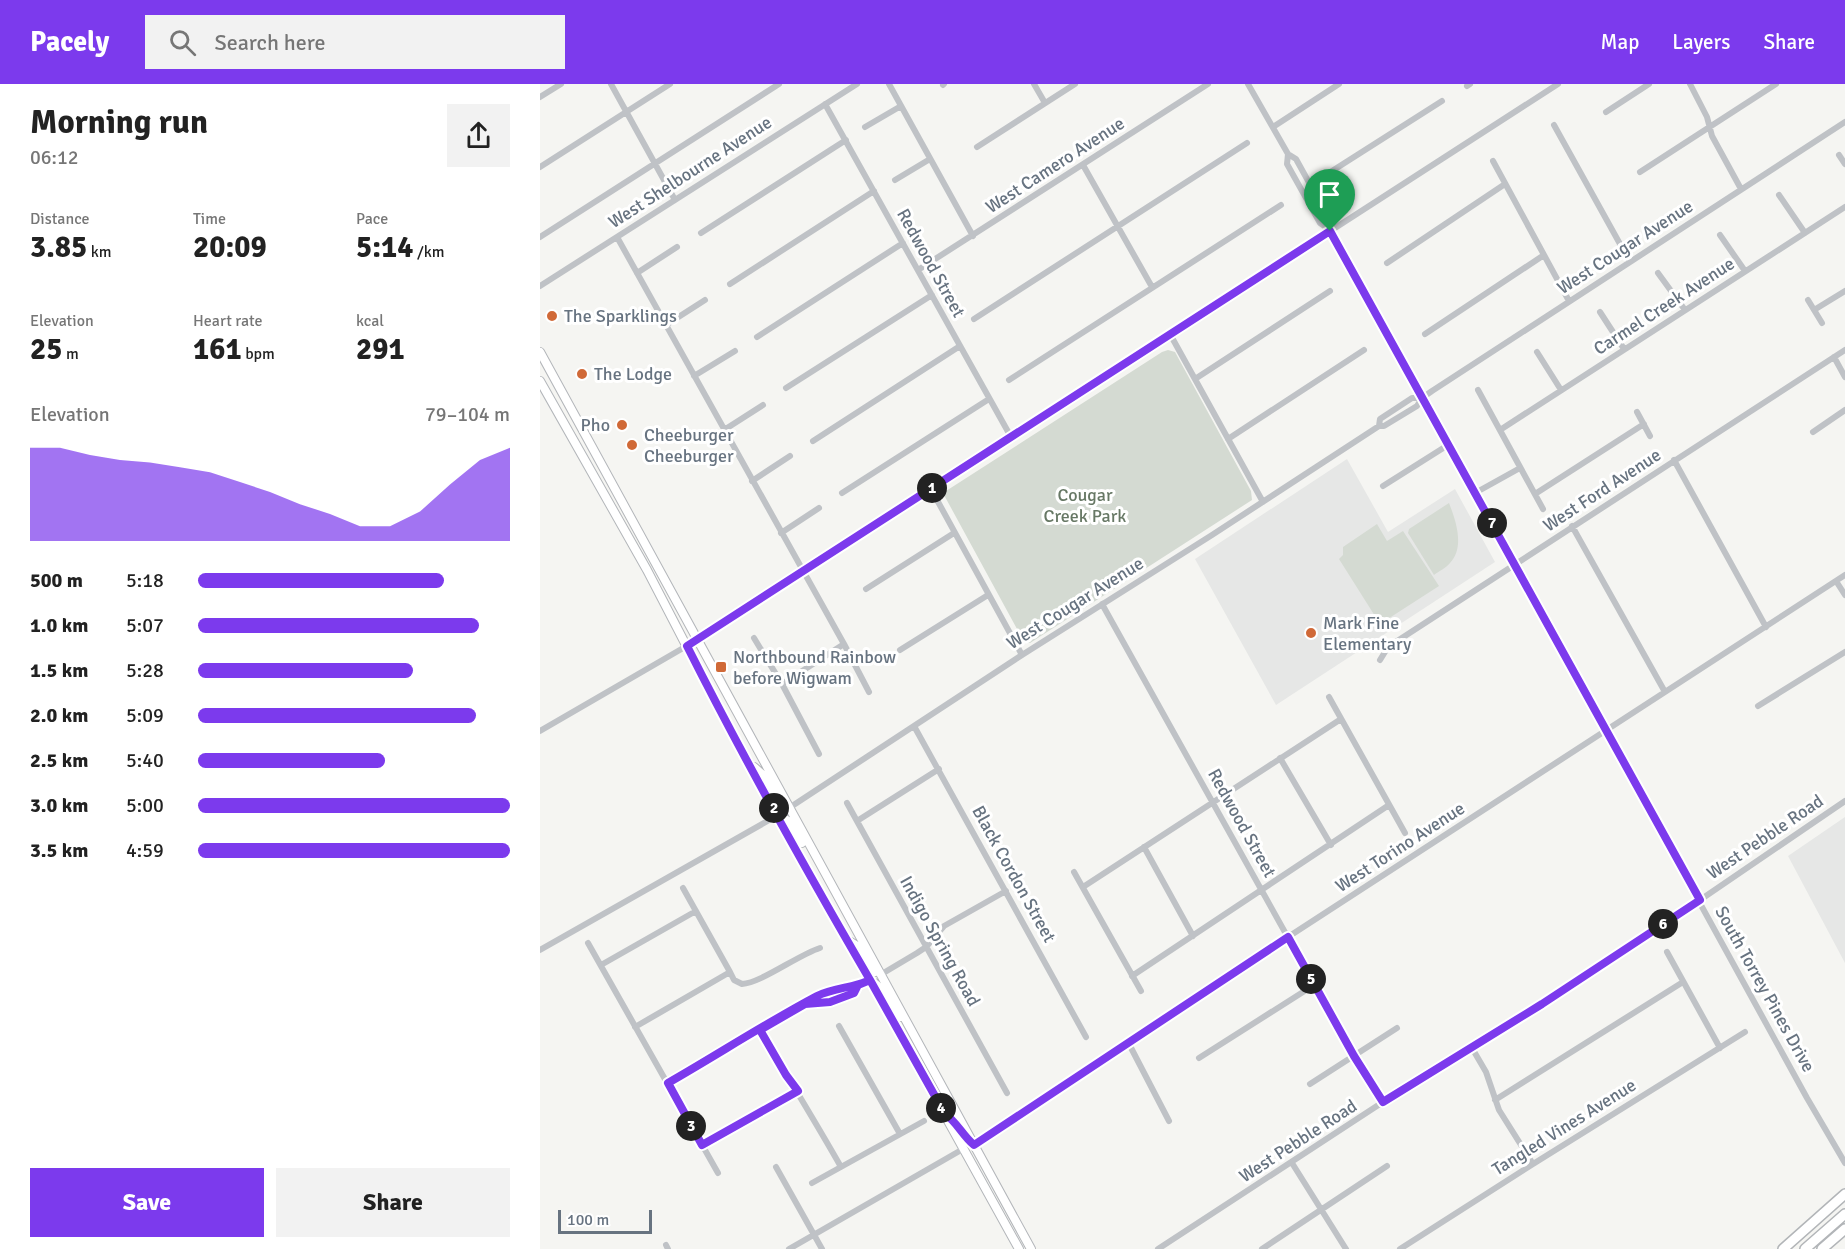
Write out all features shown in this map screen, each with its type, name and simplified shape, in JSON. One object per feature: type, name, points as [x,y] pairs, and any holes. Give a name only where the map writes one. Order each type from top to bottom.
[{"type":"highway","points":[[1783,1249],[1845,1194]]},
{"type":"highway","points":[[1805,1249],[1845,1214]]},
{"type":"highway","points":[[1822,1249],[1845,1229]]},
{"type":"main road","points":[[541,354],[1031,1249]]},
{"type":"main road","points":[[540,381],[599,484],[845,938],[1019,1249]]},
{"type":"main road","points":[[563,421],[590,460],[603,468]]},
{"type":"main road","points":[[599,484],[605,487],[616,507],[634,525]]},
{"type":"main road","points":[[750,765],[762,774],[783,806],[789,808]]},
{"type":"main road","points":[[778,815],[790,822],[809,856],[818,862]]},
{"type":"main road","points":[[845,938],[857,946],[873,971],[880,975]]},
{"type":"main road","points":[[870,980],[879,984],[893,1010],[908,1025]]},
{"type":"main road","points":[[945,1114],[953,1119],[964,1136],[974,1145]]},
{"type":"main road","points":[[963,1149],[978,1163],[993,1189],[1004,1200]]},
{"type":"street","points":[[540,97],[561,84]]},
{"type":"street","points":[[611,84],[675,200]]},
{"type":"street","points":[[540,167],[670,84]]},
{"type":"street","points":[[540,237],[779,84]]},
{"type":"street","name":"West Shelbourne Avenue","points":[[540,286],[856,84]]},
{"type":"street","points":[[889,84],[973,236]]},
{"type":"street","points":[[1034,84],[1044,103]]},
{"type":"street","points":[[977,147],[1075,84]]},
{"type":"street","name":"West Camero Avenue","points":[[918,270],[1208,84]]},
{"type":"street","name":"South Torrey Pines Drive","points":[[1248,84],[1288,154],[1296,159],[1328,218],[1330,231],[1792,1071],[1845,1163]]},
{"type":"street","points":[[1273,127],[1339,84]]},
{"type":"street","points":[[540,731],[697,640],[1558,84]]},
{"type":"street","points":[[1606,112],[1649,84]]},
{"type":"street","points":[[1690,84],[1702,107],[1712,136],[1741,189]]},
{"type":"street","points":[[1640,172],[1776,84]]},
{"type":"street","points":[[1310,185],[1442,101]]},
{"type":"street","name":"Redwood Street","points":[[825,104],[1011,437]]},
{"type":"street","points":[[865,127],[901,106]]},
{"type":"street","name":"West Cougar Avenue","points":[[789,808],[1379,426],[1380,419],[1412,399],[1422,398],[1569,300],[1845,123]]},
{"type":"street","points":[[1554,125],[1630,261]]},
{"type":"street","points":[[701,233],[846,140]]},
{"type":"street","points":[[974,319],[1247,143]]},
{"type":"street","name":"South Torrey Pines Drive","points":[[1288,154],[1287,164],[1320,223],[1330,231]]},
{"type":"street","points":[[1839,156],[1845,164]]},
{"type":"street","points":[[895,180],[930,159]]},
{"type":"street","points":[[1493,161],[1569,300]]},
{"type":"street","points":[[1083,165],[1152,287]]},
{"type":"street","points":[[1387,263],[1505,184]]},
{"type":"street","points":[[730,284],[874,191]]},
{"type":"street","points":[[1779,195],[1805,233]]},
{"type":"street","points":[[1009,380],[1281,205]]},
{"type":"street","name":"Carmel Creek Avenue","points":[[1500,430],[1845,207]]},
{"type":"street","points":[[1720,235],[1745,272]]},
{"type":"street","points":[[617,237],[869,692]]},
{"type":"street","points":[[757,337],[903,243]]},
{"type":"street","points":[[637,273],[677,247]]},
{"type":"street","points":[[1425,334],[1544,255]]},
{"type":"street","points":[[1658,273],[1685,310]]},
{"type":"street","points":[[1195,379],[1330,291]]},
{"type":"street","points":[[1814,310],[1845,291]]},
{"type":"street","points":[[786,388],[932,295]]},
{"type":"street","points":[[666,325],[705,300]]},
{"type":"street","points":[[1808,300],[1822,323]]},
{"type":"street","points":[[1600,312],[1624,349]]},
{"type":"street","points":[[1170,334],[1263,502]]},
{"type":"street","points":[[813,441],[960,346]]},
{"type":"street","points":[[1228,439],[1364,350]]},
{"type":"street","name":"West Ford Avenue","points":[[1380,660],[1388,647],[1845,350]]},
{"type":"street","points":[[694,376],[735,351]]},
{"type":"street","points":[[1537,352],[1561,390]]},
{"type":"street","points":[[1834,357],[1845,377]]},
{"type":"street","points":[[1478,390],[1543,509]]},
{"type":"street","points":[[842,493],[989,399]]},
{"type":"street","points":[[724,430],[763,405]]},
{"type":"street","points":[[1813,432],[1845,410]]},
{"type":"street","points":[[1637,412],[1650,436]]},
{"type":"street","points":[[1535,494],[1644,424]]},
{"type":"street","points":[[1383,486],[1448,445]]},
{"type":"street","points":[[752,481],[790,456]]},
{"type":"street","points":[[1674,460],[1766,627]]},
{"type":"street","points":[[1476,493],[1520,468]]},
{"type":"street","points":[[931,489],[1022,655]]},
{"type":"street","points":[[781,533],[819,508]]},
{"type":"street","points":[[1572,526],[1665,692]]},
{"type":"street","points":[[866,588],[954,533]]},
{"type":"street","name":"West Torino Avenue","points":[[974,1145],[1288,937],[1845,576]]},
{"type":"street","points":[[1836,581],[1845,595]]},
{"type":"street","points":[[900,650],[988,595]]},
{"type":"street","name":"Redwood Street","points":[[1102,604],[1354,1056],[1383,1102]]},
{"type":"street","points":[[754,638],[782,684],[819,754]]},
{"type":"street","points":[[782,684],[844,644]]},
{"type":"street","points":[[1758,706],[1845,652]]},
{"type":"street","points":[[1329,697],[1405,833]]},
{"type":"street","points":[[1083,887],[1341,718]]},
{"type":"street","name":"Black Cordon Street","points":[[914,726],[1086,1037]]},
{"type":"street","points":[[1280,758],[1331,845]]},
{"type":"street","points":[[857,821],[939,769]]},
{"type":"street","name":"West Pebble Road","points":[[1158,1249],[1700,900],[1845,801]]},
{"type":"street","name":"Indigo Spring Road","points":[[847,803],[1007,1093]]},
{"type":"street","points":[[1132,976],[1389,805]]},
{"type":"street","points":[[540,950],[778,815]]},
{"type":"street","points":[[1144,847],[1193,936]]},
{"type":"street","points":[[1074,872],[1141,991]]},
{"type":"street","points":[[683,888],[734,980],[742,984],[753,982],[808,951],[820,948]]},
{"type":"street","points":[[880,975],[926,947],[944,926],[1006,891]]},
{"type":"street","points":[[601,965],[696,911]]},
{"type":"street","points":[[588,943],[718,1173]]},
{"type":"street","points":[[1667,952],[1720,1048]]},
{"type":"street","points":[[635,1027],[730,972]]},
{"type":"street","points":[[668,1083],[819,995],[870,980]]},
{"type":"street","points":[[1495,1100],[1683,982]]},
{"type":"street","points":[[1199,1058],[1314,985]]},
{"type":"street","points":[[839,1026],[900,1134]]},
{"type":"street","points":[[1310,1084],[1397,1028]]},
{"type":"street","points":[[760,1030],[841,1167]]},
{"type":"street","name":"Tangled Vines Avenue","points":[[1400,1249],[1745,1032]]},
{"type":"street","points":[[1128,1042],[1169,1121]]},
{"type":"street","points":[[1472,1048],[1486,1072],[1499,1110],[1533,1164]]},
{"type":"street","points":[[702,1145],[798,1091]]},
{"type":"street","points":[[812,1183],[924,1121]]},
{"type":"street","points":[[789,1249],[963,1149]]},
{"type":"street","points":[[1292,1163],[1346,1249]]},
{"type":"street","points":[[1262,1249],[1387,1166]]},
{"type":"street","points":[[776,1167],[822,1249]]},
{"type":"shaded area","name":"Mark Fine Elementary","points":[[1347,459],[1388,532],[1455,489],[1495,562],[1276,705],[1195,559]]},
{"type":"shaded area","points":[[1845,817],[1845,963],[1788,856]]},
{"type":"green space","name":"Cougar Creek Park","points":[[1168,350],[1175,352],[1251,491],[1252,500],[1030,643],[1026,643],[944,495],[946,491]]},
{"type":"green space","points":[[1449,503],[1458,534],[1457,549],[1450,563],[1434,575],[1408,533],[1409,529]]},
{"type":"green space","points":[[1377,524],[1387,541],[1403,531],[1439,586],[1380,624],[1339,559],[1343,555],[1343,547]]},
{"type":"place","name":"The Sparklings","points":[[552,316]]},
{"type":"place","name":"The Lodge","points":[[582,374]]},
{"type":"place","name":"Pho","points":[[622,425]]},
{"type":"place","name":"Cheeburger Cheeburger","points":[[632,445]]},
{"type":"place","name":"Mark Fine Elementary","points":[[1311,633]]},
{"type":"place","name":"Northbound Rainbow before Wigwam","points":[[721,667]]},
{"type":"route","points":[[1330,231],[687,646],[824,901],[870,980],[819,995],[668,1083],[702,1145],[798,1091],[760,1030],[805,1004],[830,1002],[854,993],[858,985],[870,980],[945,1114],[953,1119],[964,1136],[974,1145],[1288,937],[1354,1056],[1383,1102],[1542,1004],[1700,900],[1330,231]]}]
